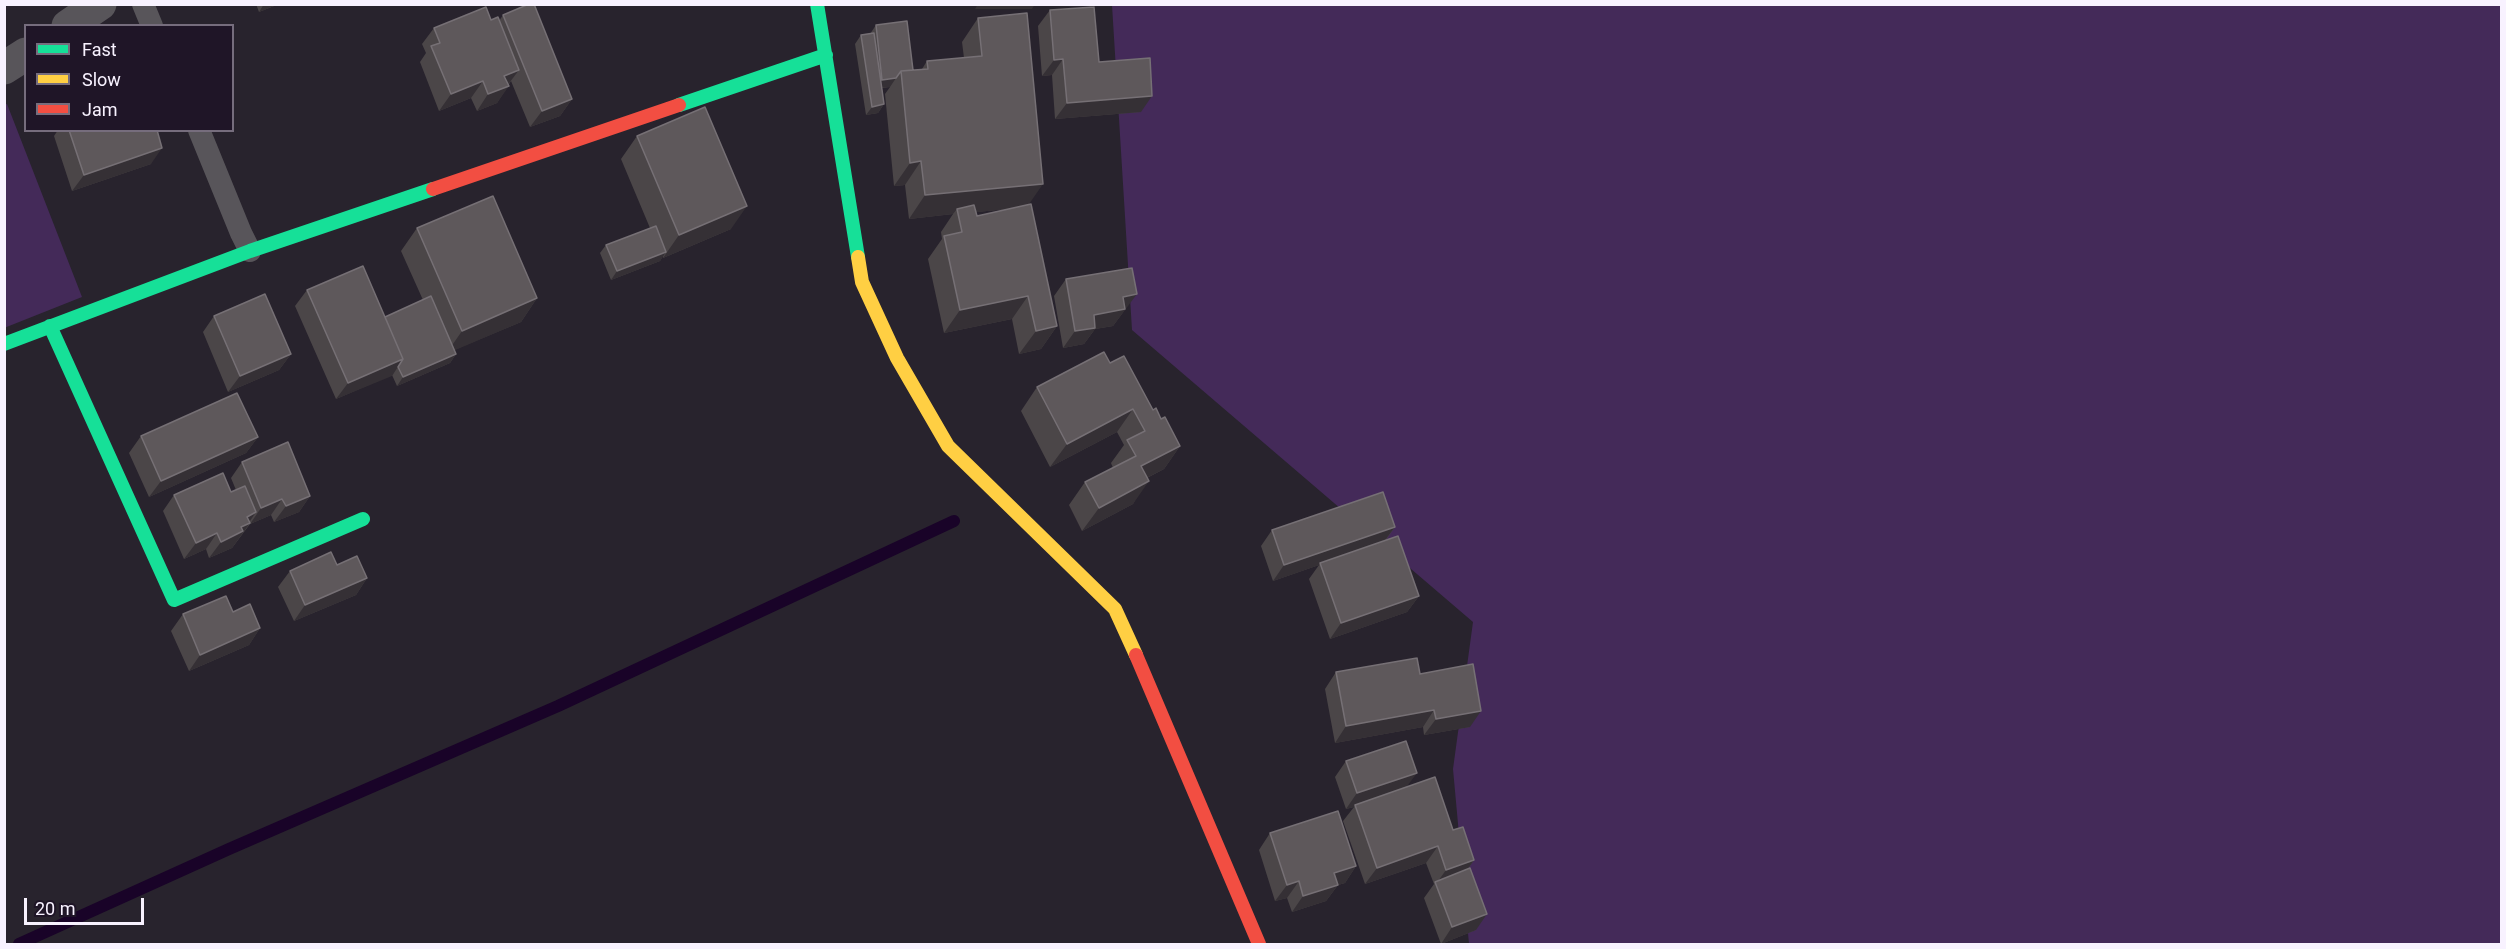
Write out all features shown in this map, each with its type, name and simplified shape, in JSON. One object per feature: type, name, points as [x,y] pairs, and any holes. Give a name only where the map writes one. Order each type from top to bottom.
[{"type":"street","points":[[71,24],[100,4]]},
{"type":"street","points":[[817,4],[862,282],[897,358],[948,446],[1115,609],[1161,710],[1259,945]]},
{"type":"street","points":[[4,68],[24,55]]},
{"type":"street","points":[[4,344],[250,251],[826,55]]},
{"type":"street","points":[[50,326],[174,600],[363,519]]},
{"type":"lane","points":[[143,4],[151,24]]},
{"type":"lane","points":[[201,132],[250,251]]},
{"type":"shaded area","points":[[1112,5],[2501,5],[2501,944],[1469,944],[1453,769],[1473,622],[1132,330]]},
{"type":"shaded area","points":[[7,104],[82,297],[4,328],[4,105]]},
{"type":"building","points":[[534,4],[572,99],[542,111],[503,15]]},
{"type":"building","points":[[486,7],[491,20],[498,17],[519,70],[504,76],[509,86],[488,94],[483,81],[451,94],[431,46],[440,43],[434,28]]},
{"type":"building","points":[[1094,7],[1099,62],[1150,58],[1152,96],[1067,103],[1063,59],[1054,60],[1050,10]]},
{"type":"building","points":[[1027,13],[1043,184],[925,195],[921,161],[910,163],[901,71],[928,69],[927,61],[982,56],[978,18]]},
{"type":"building","points":[[907,21],[913,70],[901,71],[896,78],[882,80],[876,25]]},
{"type":"building","points":[[874,33],[884,104],[872,107],[861,35]]},
{"type":"building","points":[[705,107],[747,206],[679,235],[637,136]]},
{"type":"building","points":[[70,132],[158,132],[162,148],[84,175]]},
{"type":"building","points":[[493,196],[537,298],[462,331],[417,228]]},
{"type":"building","points":[[1031,204],[1057,326],[1036,331],[1028,296],[960,310],[944,236],[962,232],[957,209],[974,205],[977,216]]},
{"type":"building","points":[[656,226],[666,252],[617,271],[606,245]]},
{"type":"building","points":[[363,266],[403,359],[348,383],[307,290]]},
{"type":"building","points":[[1132,268],[1137,294],[1123,297],[1125,309],[1094,315],[1095,328],[1075,331],[1066,279]]},
{"type":"building","points":[[265,294],[291,354],[240,376],[214,316]]},
{"type":"building","points":[[431,296],[456,354],[403,377],[398,367],[403,359],[385,317]]},
{"type":"building","points":[[1104,352],[1110,363],[1124,356],[1153,410],[1156,408],[1161,419],[1165,417],[1180,446],[1141,466],[1149,481],[1099,508],[1085,482],[1136,456],[1127,440],[1145,431],[1133,409],[1067,444],[1037,387]]},
{"type":"building","points":[[237,393],[258,437],[161,481],[141,436]]},
{"type":"building","points":[[288,442],[310,496],[286,506],[282,499],[261,508],[242,462]]},
{"type":"building","points":[[223,473],[231,492],[245,486],[256,512],[247,517],[250,523],[241,527],[243,531],[221,542],[217,533],[196,543],[174,495]]},
{"type":"building","points":[[1383,492],[1395,527],[1284,565],[1272,530]]},
{"type":"building","points":[[1398,536],[1419,596],[1341,623],[1320,563]]},
{"type":"building","points":[[331,552],[337,565],[357,556],[367,578],[305,605],[290,571]]},
{"type":"building","points":[[226,596],[233,612],[250,604],[260,628],[200,655],[183,614]]},
{"type":"building","points":[[1417,658],[1420,674],[1473,664],[1481,711],[1436,719],[1434,710],[1346,726],[1336,672]]},
{"type":"building","points":[[1406,741],[1417,773],[1357,793],[1346,761]]},
{"type":"building","points":[[1435,777],[1453,830],[1463,827],[1474,860],[1446,870],[1438,846],[1377,868],[1355,805]]},
{"type":"building","points":[[1338,811],[1356,866],[1334,873],[1338,885],[1303,896],[1299,881],[1287,885],[1270,833]]},
{"type":"building","points":[[1470,868],[1487,914],[1452,927],[1435,882]]},
{"type":"waterway","points":[[19,944],[229,849],[558,706],[954,521]]},
{"type":"traffic: fast","points":[[817,4],[858,257]]},
{"type":"traffic: fast","points":[[679,105],[826,55]]},
{"type":"traffic: fast","points":[[4,344],[250,251],[433,189]]},
{"type":"traffic: fast","points":[[50,326],[174,600],[363,519]]},
{"type":"traffic: slow","points":[[858,257],[862,282],[897,358],[948,446],[1115,609],[1136,655]]},
{"type":"traffic: jam","points":[[433,189],[679,105]]},
{"type":"traffic: jam","points":[[1136,655],[1259,944]]}]
